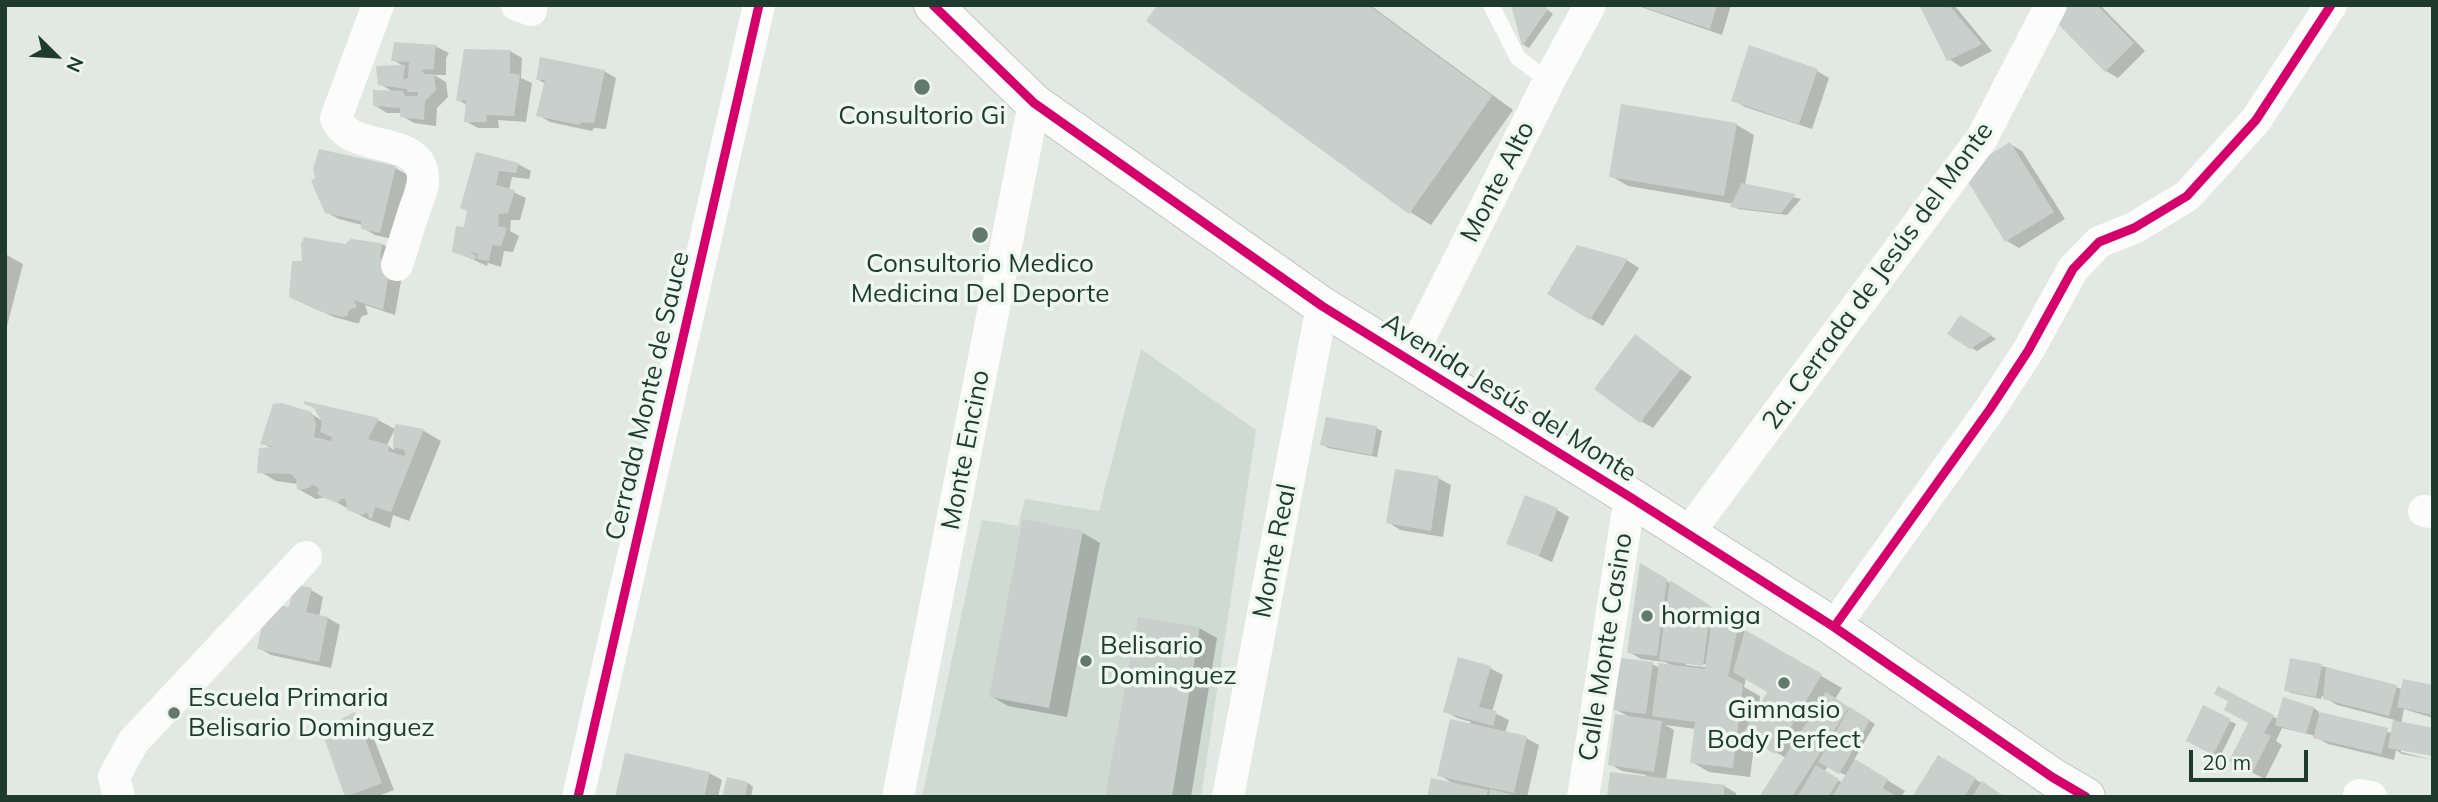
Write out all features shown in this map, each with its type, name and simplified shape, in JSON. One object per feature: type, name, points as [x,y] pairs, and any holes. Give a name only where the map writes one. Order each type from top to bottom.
[{"type":"street","points":[[378,5],[337,118],[340,128],[351,135],[413,155],[421,164],[423,183],[397,265]]},
{"type":"street","name":"Cerrada Monte de Sauce","points":[[578,797],[759,5]]},
{"type":"street","name":"Avenida Jesús del Monte","points":[[933,5],[1034,103],[1322,306],[1630,496],[1834,627],[2051,787],[2086,797]]},
{"type":"street","name":"Monte Alto","points":[[1408,361],[1549,80],[1590,5]]},
{"type":"street","name":"2a. Cerrada de Jesús del Monte","points":[[1687,535],[1982,138],[2051,5]]},
{"type":"street","points":[[1834,627],[1990,409],[2028,351],[2073,269],[2099,242],[2134,228],[2187,196],[2256,120],[2331,5]]},
{"type":"street","name":"Monte Encino","points":[[898,797],[1034,103]]},
{"type":"street","name":"Monte Real","points":[[1228,797],[1322,306]]},
{"type":"street","name":"Calle Monte Casino","points":[[1583,797],[1630,496]]},
{"type":"street","points":[[117,787],[133,743],[306,558]]},
{"type":"lane","points":[[1491,5],[1518,58],[1549,80]]},
{"type":"shaded area","name":"Belisario Dominguez","points":[[1141,349],[1256,430],[1201,797],[922,797],[982,520],[1018,526],[1025,499],[1099,511]]},
{"type":"building","points":[[1157,5],[1368,5],[1492,96],[1409,214],[1146,21]]},
{"type":"building","points":[[1511,5],[1543,5],[1548,9],[1522,46]]},
{"type":"building","points":[[1637,5],[1717,5],[1710,29]]},
{"type":"building","points":[[1919,5],[1949,5],[1982,44],[1947,61]]},
{"type":"building","points":[[2059,5],[2097,5],[2134,43],[2105,72],[2053,19]]},
{"type":"building","points":[[394,42],[438,45],[435,50],[434,69],[422,70],[424,74],[434,74],[436,90],[425,101],[424,120],[400,117],[400,108],[373,106],[373,90],[403,91],[405,96],[418,96],[418,92],[378,85],[376,66],[405,65],[403,79],[408,78],[409,62],[391,61]]},
{"type":"building","points":[[1749,45],[1818,69],[1799,124],[1731,101]]},
{"type":"building","points":[[464,49],[510,50],[510,73],[520,75],[514,116],[486,115],[487,122],[464,122],[466,100],[456,101]]},
{"type":"building","points":[[540,57],[605,70],[594,123],[581,122],[580,125],[536,116],[545,80],[536,80]]},
{"type":"building","points":[[1621,104],[1737,123],[1724,196],[1609,177]]},
{"type":"building","points":[[2010,142],[2054,212],[2005,242],[1962,172]]},
{"type":"building","points":[[319,149],[396,166],[380,233],[361,229],[361,221],[325,213],[311,181],[315,178],[313,169]]},
{"type":"building","points":[[476,152],[519,163],[516,173],[499,171],[496,185],[515,190],[508,213],[499,214],[498,226],[507,228],[501,246],[492,245],[489,261],[477,259],[478,254],[469,251],[476,256],[475,260],[452,252],[456,226],[464,227],[467,211],[460,208]]},
{"type":"building","points":[[1742,183],[1796,194],[1781,213],[1730,207]]},
{"type":"building","points":[[304,237],[345,244],[351,239],[382,243],[380,258],[391,261],[383,310],[354,300],[357,307],[342,317],[319,311],[289,297],[292,261],[302,261],[301,244]]},
{"type":"building","points":[[1577,245],[1628,259],[1590,320],[1547,294]]},
{"type":"building","points":[[1960,315],[1992,335],[1970,349],[1947,334]]},
{"type":"building","points":[[1635,334],[1681,369],[1640,423],[1594,389]]},
{"type":"building","points":[[304,401],[379,418],[368,439],[389,445],[388,451],[403,456],[406,455],[404,450],[393,447],[396,424],[424,429],[391,512],[375,507],[372,519],[367,512],[362,515],[347,510],[346,500],[342,498],[337,503],[322,497],[317,494],[319,489],[316,486],[297,490],[296,479],[291,474],[257,473],[259,448],[274,447],[260,444],[273,404],[282,403],[311,412],[316,423],[314,437],[331,441],[332,437],[320,432],[322,422],[314,408],[304,404]]},
{"type":"building","points":[[1326,417],[1377,426],[1372,455],[1320,445]]},
{"type":"building","points":[[1395,469],[1439,476],[1431,531],[1386,523]]},
{"type":"building","points":[[1525,495],[1558,508],[1539,556],[1506,544]]},
{"type":"building","points":[[1023,519],[1083,531],[1049,708],[989,697]]},
{"type":"building","name":"hormiga","points":[[1640,563],[1667,579],[1657,656],[1627,653]]},
{"type":"building","points":[[1670,580],[1711,606],[1703,666],[1659,660]]},
{"type":"building","points":[[294,584],[312,588],[306,612],[328,617],[319,662],[257,649],[267,603],[289,607]]},
{"type":"building","points":[[1713,610],[1738,626],[1728,676],[1743,684],[1733,768],[1690,763],[1695,722],[1652,716],[1659,663],[1705,669]]},
{"type":"building","points":[[1138,617],[1200,627],[1172,797],[1105,797]]},
{"type":"building","name":"Gimnasio Body Perfect","points":[[1745,630],[1822,674],[1775,754],[1742,735],[1767,692],[1733,672]]},
{"type":"building","points":[[1458,657],[1491,666],[1479,707],[1497,711],[1493,726],[1443,712]]},
{"type":"building","points":[[1621,658],[1653,662],[1646,714],[1613,710]]},
{"type":"building","points":[[2290,658],[2322,664],[2316,697],[2284,691]]},
{"type":"building","points":[[2326,667],[2397,685],[2389,716],[2323,699]]},
{"type":"building","points":[[2403,679],[2433,685],[2433,715],[2397,707]]},
{"type":"building","points":[[2218,686],[2274,715],[2264,733],[2271,736],[2252,773],[2229,761],[2248,723],[2224,710],[2228,701],[2214,694]]},
{"type":"building","points":[[1826,692],[1849,707],[1792,797],[1759,797]]},
{"type":"building","points":[[2283,697],[2314,707],[2306,734],[2275,725]]},
{"type":"building","points":[[2203,705],[2231,719],[2213,755],[2186,741]]},
{"type":"building","points":[[1850,707],[1870,720],[1839,774],[1818,762]]},
{"type":"building","points":[[355,712],[382,783],[345,797],[321,729]]},
{"type":"building","points":[[2320,712],[2388,728],[2381,754],[2313,738]]},
{"type":"building","points":[[1615,714],[1662,721],[1654,772],[1608,765]]},
{"type":"building","points":[[1450,719],[1527,736],[1514,793],[1437,776]]},
{"type":"building","points":[[2393,720],[2433,728],[2433,756],[2388,748]]},
{"type":"building","points":[[625,753],[710,772],[704,797],[615,797]]},
{"type":"building","points":[[1938,755],[1976,778],[1964,797],[1912,797]]},
{"type":"building","points":[[1855,759],[1888,779],[1883,788],[1897,797],[1832,797]]},
{"type":"building","points":[[1816,765],[1839,779],[1828,797],[1797,797]]},
{"type":"building","points":[[1610,772],[1725,785],[1723,797],[1607,797]]},
{"type":"building","points":[[727,777],[748,782],[745,797],[722,797]]},
{"type":"building","points":[[1431,778],[1488,790],[1486,797],[1427,797]]},
{"type":"building","points":[[1982,781],[2005,797],[1972,797]]},
{"type":"building","points":[[1490,789],[1517,796],[1517,797],[1489,797]]},
{"type":"cycle path","points":[[578,797],[759,5]]},
{"type":"cycle path","points":[[933,5],[1034,103],[1322,306],[1834,627],[2052,777],[2086,797]]},
{"type":"cycle path","points":[[1834,627],[1990,409],[2028,351],[2073,269],[2099,242],[2134,228],[2187,196],[2256,120],[2331,5]]},
{"type":"place","name":"Consultorio Gi","points":[[922,87]]},
{"type":"place","name":"Consultorio Medico Medicina Del Deporte","points":[[980,235]]},
{"type":"place","name":"hormiga","points":[[1647,616]]},
{"type":"place","name":"Belisario Dominguez","points":[[1086,661]]},
{"type":"place","name":"Gimnasio Body Perfect","points":[[1784,683]]},
{"type":"place","name":"Escuela Primaria Belisario Dominguez","points":[[174,713]]}]
